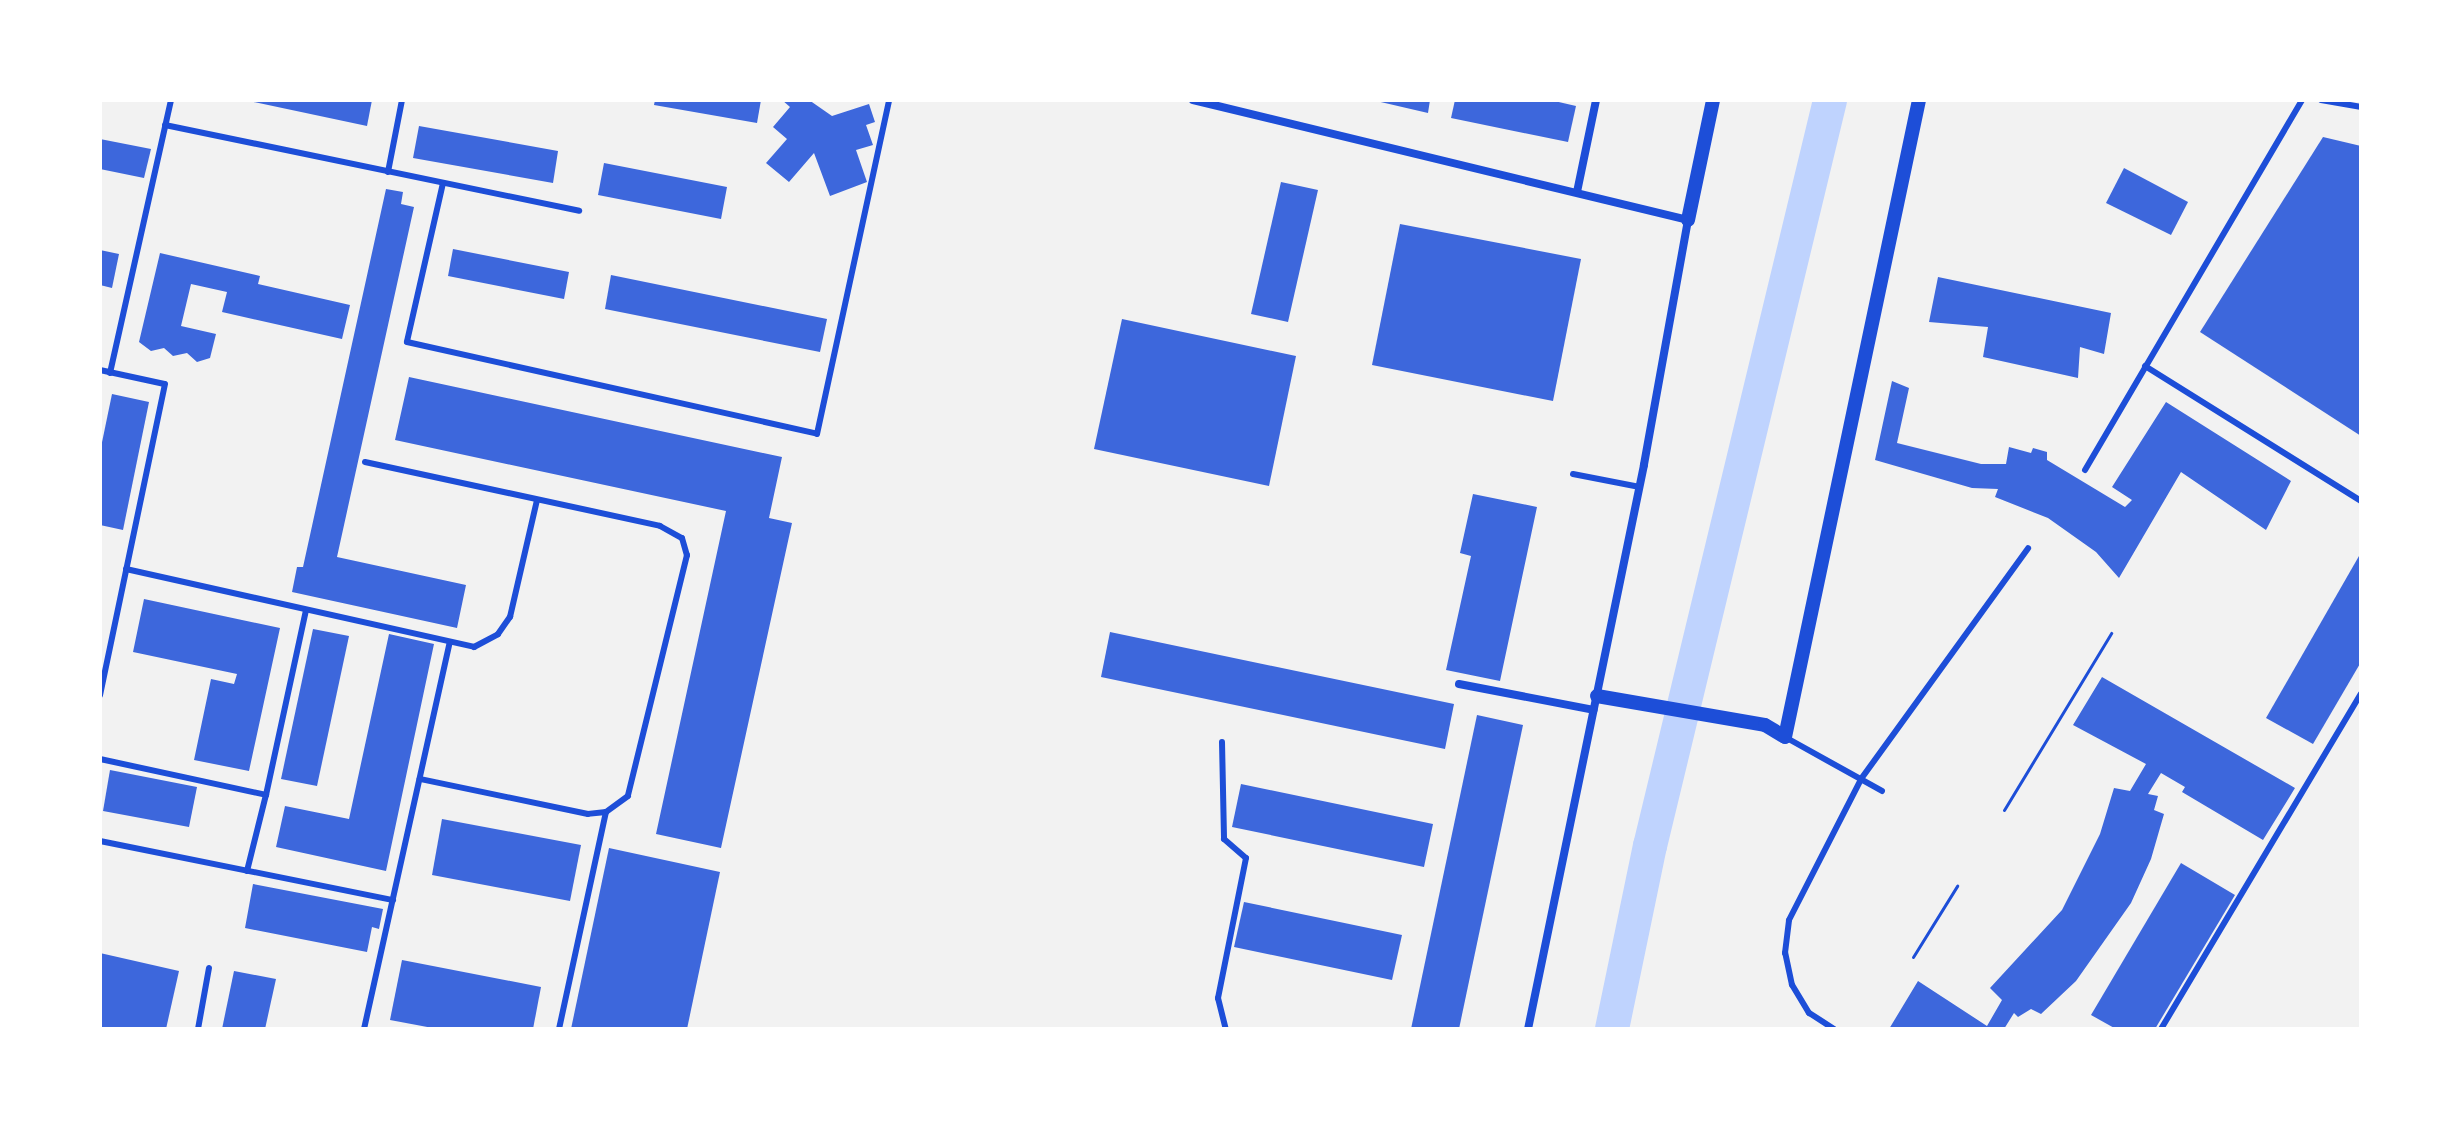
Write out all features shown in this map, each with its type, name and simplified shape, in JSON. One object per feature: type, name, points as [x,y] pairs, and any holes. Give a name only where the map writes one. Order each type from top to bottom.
[{"type":"street","points":[[1193,100],[1688,220]]},
{"type":"street","points":[[1577,192],[1596,100]]},
{"type":"street","points":[[1528,1029],[1640,487],[1713,100]]},
{"type":"street","points":[[1459,684],[1595,703],[1663,707],[1765,725],[1785,737],[1919,100]]},
{"type":"lane","points":[[110,373],[171,100]]},
{"type":"lane","points":[[388,172],[402,100]]},
{"type":"lane","points":[[443,183],[407,342],[817,434],[891,100]]},
{"type":"lane","points":[[2085,470],[2302,100]]},
{"type":"lane","points":[[2321,100],[2361,107]]},
{"type":"lane","points":[[165,125],[579,211]]},
{"type":"lane","points":[[2145,366],[2361,501]]},
{"type":"lane","points":[[100,370],[165,384],[100,695]]},
{"type":"lane","points":[[365,462],[660,526],[682,538],[687,555],[628,796],[606,812],[588,814],[420,779]]},
{"type":"lane","points":[[1573,474],[1640,487]]},
{"type":"lane","points":[[126,569],[474,647],[505,626],[537,500]]},
{"type":"lane","points":[[1834,1029],[1809,1013],[1792,985],[1785,953],[1789,920],[1861,779],[2028,548]]},
{"type":"lane","points":[[247,871],[306,610]]},
{"type":"lane","points":[[364,1029],[450,642]]},
{"type":"lane","points":[[2161,1029],[2361,694]]},
{"type":"lane","points":[[1785,737],[1882,791]]},
{"type":"lane","points":[[1222,742],[1224,839],[1246,858],[1218,998],[1226,1029]]},
{"type":"lane","points":[[100,759],[266,795]]},
{"type":"lane","points":[[559,1029],[606,812]]},
{"type":"lane","points":[[100,841],[393,900]]},
{"type":"lane","points":[[198,1029],[209,968]]},
{"type":"path","points":[[2004,810],[2111,633]]},
{"type":"path","points":[[1913,957],[1957,886]]},
{"type":"building","points":[[244,100],[372,100],[367,126]]},
{"type":"building","points":[[655,100],[761,100],[757,123],[654,105]]},
{"type":"building","points":[[782,100],[809,100],[832,116],[869,104],[875,122],[866,125],[873,145],[856,150],[867,182],[830,196],[814,153],[789,182],[766,163],[787,139],[773,127],[790,107]]},
{"type":"building","points":[[1372,100],[1430,100],[1428,113]]},
{"type":"building","points":[[1455,100],[1550,100],[1576,106],[1568,142],[1451,118]]},
{"type":"building","points":[[419,126],[558,151],[553,183],[413,158]]},
{"type":"building","points":[[2323,137],[2361,146],[2361,436],[2200,332]]},
{"type":"building","points":[[100,139],[151,149],[144,178],[100,169]]},
{"type":"building","points":[[604,163],[727,187],[721,219],[598,195]]},
{"type":"building","points":[[2124,168],[2188,202],[2171,235],[2106,203]]},
{"type":"building","points":[[1281,182],[1318,190],[1288,322],[1251,314]]},
{"type":"building","points":[[386,189],[403,192],[401,204],[414,207],[337,557],[466,585],[457,628],[292,592],[297,567],[303,567]]},
{"type":"building","points":[[1400,224],[1581,259],[1553,401],[1372,365]]},
{"type":"building","points":[[453,249],[569,272],[564,299],[448,276]]},
{"type":"building","points":[[100,250],[119,254],[112,288],[100,285]]},
{"type":"building","points":[[160,253],[260,276],[258,284],[350,305],[342,339],[222,312],[227,292],[191,284],[181,326],[216,334],[210,358],[197,362],[187,353],[173,356],[164,348],[151,351],[139,342]]},
{"type":"building","points":[[611,275],[827,319],[820,352],[605,309]]},
{"type":"building","points":[[1938,277],[2111,313],[2104,354],[2080,347],[2078,378],[1983,357],[1988,327],[1929,322]]},
{"type":"building","points":[[1122,319],[1296,356],[1269,486],[1094,449]]},
{"type":"building","points":[[409,377],[782,457],[769,518],[792,523],[721,848],[656,834],[726,511],[395,440]]},
{"type":"building","points":[[1892,381],[1909,388],[1897,443],[1981,464],[2006,464],[2009,447],[2031,453],[2033,448],[2047,452],[2047,460],[2125,507],[2132,500],[2112,487],[2166,402],[2291,481],[2266,530],[2181,472],[2119,578],[2096,552],[2048,518],[1995,497],[1998,489],[1972,488],[1875,460]]},
{"type":"building","points":[[112,394],[149,402],[123,530],[100,525],[100,452]]},
{"type":"building","points":[[1473,494],[1537,507],[1500,681],[1446,670],[1471,556],[1460,553]]},
{"type":"building","points":[[2359,556],[2361,662],[2313,744],[2266,718]]},
{"type":"building","points":[[144,599],[280,628],[249,771],[194,760],[211,679],[234,684],[237,674],[133,652]]},
{"type":"building","points":[[313,629],[349,636],[317,786],[281,779]]},
{"type":"building","points":[[1110,632],[1454,704],[1445,749],[1101,677]]},
{"type":"building","points":[[389,634],[434,644],[386,871],[276,847],[285,806],[349,819]]},
{"type":"building","points":[[2102,677],[2295,788],[2263,840],[2182,792],[2185,787],[2161,773],[2148,794],[2158,796],[2154,810],[2164,814],[2151,859],[2131,903],[2076,981],[2041,1014],[2031,1009],[2018,1017],[2014,1013],[2004,1029],[1889,1029],[1918,981],[1987,1026],[2002,1000],[1990,988],[2062,910],[2100,834],[2114,788],[2130,791],[2146,764],[2073,725]]},
{"type":"building","points":[[1477,715],[1523,725],[1459,1029],[1411,1029]]},
{"type":"building","points":[[110,770],[197,787],[189,827],[103,811]]},
{"type":"building","points":[[1241,784],[1433,824],[1424,867],[1232,827]]},
{"type":"building","points":[[442,819],[581,845],[570,901],[432,875]]},
{"type":"building","points":[[609,848],[720,872],[687,1029],[571,1029]]},
{"type":"building","points":[[2181,863],[2235,895],[2155,1029],[2116,1029],[2091,1015]]},
{"type":"building","points":[[253,884],[383,909],[379,929],[372,927],[367,952],[245,928]]},
{"type":"building","points":[[1244,902],[1402,935],[1392,980],[1234,947]]},
{"type":"building","points":[[100,953],[179,971],[166,1029],[100,1029]]},
{"type":"building","points":[[402,960],[541,987],[533,1029],[438,1029],[390,1020]]},
{"type":"building","points":[[234,971],[276,979],[265,1029],[222,1029]]},
{"type":"waterway","points":[[1612,1029],[1650,846],[1830,100]]}]
